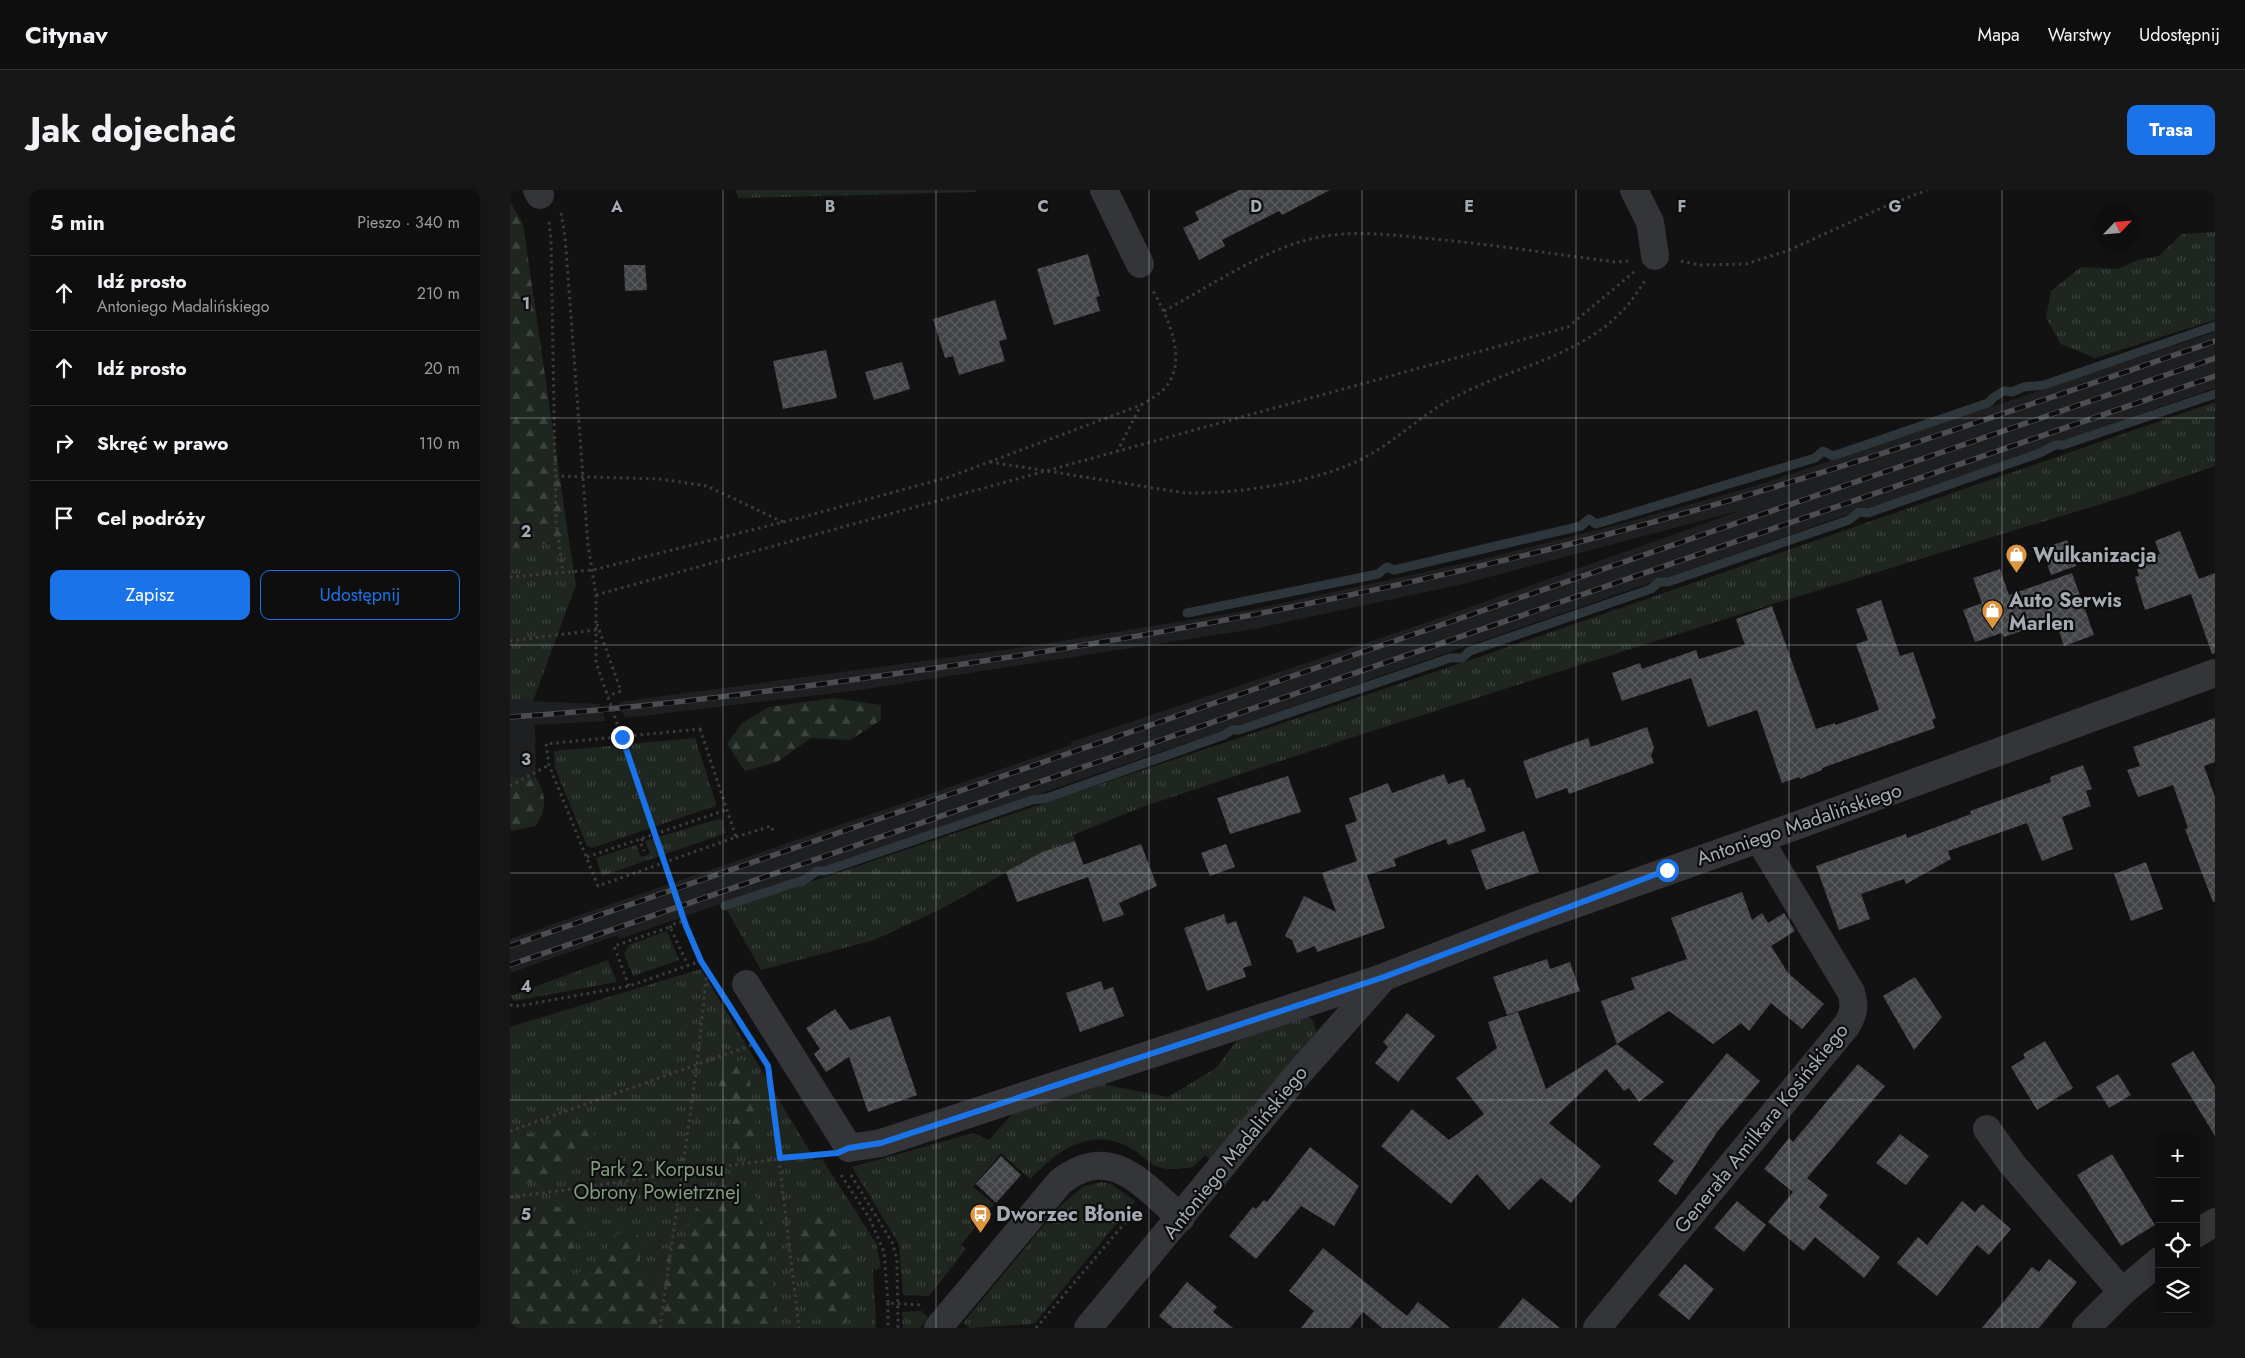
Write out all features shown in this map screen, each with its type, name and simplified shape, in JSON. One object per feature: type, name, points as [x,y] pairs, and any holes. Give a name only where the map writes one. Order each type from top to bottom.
[{"type":"street","points":[[1104,190],[1140,264]]},
{"type":"street","points":[[1634,190],[1650,222],[1655,256]]},
{"type":"street","name":"Antoniego Madalińskiego","points":[[844,1159],[881,1143],[1384,977],[1558,910],[2215,673]]},
{"type":"street","name":"Generała Amilkara Kosińskiego","points":[[1597,1328],[1847,1025],[1852,1015],[1855,1003],[1851,992],[1758,839]]},
{"type":"street","name":"Antoniego Madalińskiego","points":[[1088,1328],[1181,1218],[1298,1074],[1384,977]]},
{"type":"street","points":[[734,988],[844,1159]]},
{"type":"street","points":[[1987,1129],[2012,1164],[2122,1292]]},
{"type":"street","points":[[938,1328],[1060,1182],[1073,1172],[1090,1166],[1115,1166],[1151,1192],[1181,1218]]},
{"type":"street","points":[[2200,1231],[2215,1222]]},
{"type":"street","points":[[2086,1328],[2122,1292],[2155,1264]]},
{"type":"path","points":[[510,577],[593,570],[783,522],[949,477],[1142,405],[1165,388],[1175,365],[1172,334],[1164,311],[1269,254],[1305,240],[1331,234],[1358,232],[1484,244],[1615,262],[1655,256],[1700,265],[1746,264],[1788,251],[1886,206],[1927,190]]},
{"type":"path","points":[[545,197],[552,240],[556,521],[563,573]]},
{"type":"path","points":[[545,197],[565,236],[588,545],[596,595],[596,662],[684,921],[701,961],[707,969],[734,988]]},
{"type":"path","points":[[989,462],[1176,492],[1202,494],[1292,482],[1348,466],[1394,439],[1453,397],[1563,352],[1584,340],[1627,306],[1647,278],[1655,256]]},
{"type":"path","points":[[596,595],[1048,472],[1568,327],[1622,281]]},
{"type":"path","points":[[1117,452],[1142,405]]},
{"type":"path","points":[[555,476],[660,479],[707,486],[783,522]]},
{"type":"path","points":[[596,621],[621,691],[608,696]]},
{"type":"path","points":[[510,641],[596,630]]},
{"type":"path","points":[[736,837],[700,729],[546,744],[549,765],[598,886],[726,840],[736,837],[771,826],[773,831]]},
{"type":"path","points":[[510,786],[549,765]]},
{"type":"path","points":[[587,857],[726,810]]},
{"type":"path","points":[[642,845],[640,841],[654,835]]},
{"type":"path","points":[[640,839],[644,851]]},
{"type":"path","points":[[672,933],[670,925],[684,921]]},
{"type":"path","points":[[629,986],[614,946],[670,927],[688,965]]},
{"type":"path","points":[[510,1005],[519,1006],[629,986],[701,961]]},
{"type":"path","points":[[660,1328],[697,1065],[707,969]]},
{"type":"path","points":[[510,1131],[755,1044],[750,1037]]},
{"type":"path","points":[[768,1066],[799,1328]]},
{"type":"path","points":[[510,1197],[575,1190],[780,1158],[837,1153],[844,1159],[884,1252],[888,1328]]},
{"type":"path","points":[[1036,1328],[1151,1192]]},
{"type":"path","points":[[888,1303],[897,1303]]},
{"type":"shaded area","points":[[2215,332],[2215,388],[619,939],[618,935],[510,973],[510,939],[1071,745],[1071,742],[1425,623],[1742,510],[1459,585],[1254,629],[860,690],[625,718],[619,702],[1011,649],[1250,610],[1479,560],[1628,522],[1755,486]]},
{"type":"shaded area","points":[[510,700],[600,704],[606,721],[535,725],[536,778],[510,776]]},
{"type":"green space","points":[[735,190],[976,190],[977,192],[739,198]]},
{"type":"green space","points":[[510,202],[523,224],[569,541],[510,548]]},
{"type":"green space","points":[[2215,232],[2215,320],[2095,358],[2061,344],[2046,318],[2051,291],[2081,267],[2117,269],[2138,260],[2159,256],[2182,234]]},
{"type":"green space","points":[[2215,402],[2215,466],[2130,495],[1776,603],[1353,737],[1142,807],[1073,835],[1075,841],[1042,852],[941,909],[874,940],[761,970],[727,910],[1482,656]]},
{"type":"green space","points":[[569,541],[576,585],[533,701],[510,700],[510,548]]},
{"type":"green space","points":[[833,698],[881,705],[881,720],[850,740],[811,738],[777,762],[745,771],[727,744],[742,723],[769,707]]},
{"type":"green space","points":[[695,738],[716,803],[715,806],[592,848],[587,846],[555,768],[554,751]]},
{"type":"green space","points":[[510,776],[536,778],[544,797],[544,807],[536,826],[510,831]]},
{"type":"green space","points":[[718,819],[722,820],[726,833],[602,876],[596,858],[636,845],[641,857],[650,854],[645,841]]},
{"type":"green space","points":[[667,931],[679,960],[633,976],[624,954],[629,945]]},
{"type":"green space","points":[[608,960],[617,982],[514,1001],[510,996]]},
{"type":"green space","name":"Park 2. Korpusu Obrony Powietrznej","points":[[701,969],[815,1160],[822,1159],[876,1243],[881,1268],[873,1270],[876,1328],[510,1328],[510,1027]]},
{"type":"green space","points":[[1307,1014],[1314,1022],[1316,1032],[1212,1161],[1205,1155],[1193,1167],[1165,1169],[1154,1165],[1137,1152],[1122,1144],[1107,1140],[1093,1140],[1079,1143],[1066,1149],[1030,1179],[1001,1153],[973,1187],[994,1204],[961,1245],[966,1249],[929,1296],[903,1295],[899,1244],[852,1167],[973,1133],[989,1140],[1018,1108],[1102,1084],[1168,1097],[1216,1068],[1242,1034]]},
{"type":"green space","points":[[743,1059],[750,1075],[757,1137],[755,1152],[738,1154],[727,1147],[733,1111],[717,1082],[721,1073],[727,1067]]},
{"type":"green space","points":[[587,1125],[597,1138],[595,1151],[577,1156],[554,1181],[510,1184],[510,1142],[526,1135]]},
{"type":"green space","points":[[1102,1182],[1111,1184],[1135,1201],[1034,1324],[970,1328],[963,1323],[1059,1207],[1084,1186]]},
{"type":"green space","points":[[741,1183],[754,1191],[760,1209],[780,1328],[630,1328],[619,1321],[611,1328],[510,1328],[510,1211],[532,1213],[549,1206],[579,1209],[583,1230],[578,1241],[564,1257],[565,1273],[572,1276],[601,1260],[614,1236],[628,1230],[639,1236],[640,1268],[644,1277],[654,1278],[675,1248],[687,1240],[699,1197],[720,1186]]},
{"type":"green space","points":[[817,1211],[830,1221],[852,1260],[855,1286],[847,1300],[847,1320],[840,1328],[822,1322],[814,1311],[794,1238],[800,1219]]},
{"type":"green space","points":[[921,1311],[928,1317],[920,1328],[903,1328],[902,1312]]},
{"type":"building","points":[[1239,190],[1330,190],[1282,215],[1279,211],[1222,240],[1225,246],[1199,260],[1183,228],[1199,220],[1195,212]]},
{"type":"building","points":[[1088,254],[1100,296],[1096,297],[1100,311],[1054,325],[1037,269]]},
{"type":"building","points":[[624,265],[645,265],[647,290],[625,291]]},
{"type":"building","points":[[995,300],[1007,339],[999,341],[1005,361],[959,375],[953,356],[945,358],[933,319]]},
{"type":"building","points":[[826,350],[837,398],[783,409],[773,361]]},
{"type":"building","points":[[902,362],[910,389],[874,400],[865,372]]},
{"type":"building","points":[[2180,531],[2199,579],[2215,573],[2215,653],[2212,654],[2191,594],[2145,610],[2135,577],[2139,576],[2137,569],[2143,566],[2141,560],[2160,554],[2155,541]]},
{"type":"building","points":[[2067,540],[2076,566],[2051,575],[2042,549]]},
{"type":"building","points":[[2000,569],[2009,595],[2072,573],[2094,635],[2064,646],[2055,619],[2004,637],[2002,633],[1975,642],[1963,610],[1982,603],[1973,578]]},
{"type":"building","points":[[1881,600],[1900,656],[1913,652],[1936,718],[1932,720],[1935,728],[1822,768],[1822,770],[1800,779],[1799,777],[1782,783],[1757,710],[1708,727],[1691,678],[1622,701],[1612,673],[1640,663],[1642,669],[1696,650],[1699,659],[1745,645],[1736,619],[1772,606],[1816,729],[1835,723],[1835,725],[1879,710],[1856,644],[1868,640],[1856,609]]},
{"type":"building","points":[[2215,718],[2215,762],[2204,766],[2215,797],[2215,902],[2213,902],[2185,829],[2188,828],[2173,785],[2138,797],[2127,770],[2140,766],[2133,747]]},
{"type":"building","points":[[1647,727],[1654,748],[1651,755],[1654,763],[1569,794],[1567,788],[1536,799],[1523,761],[1588,738],[1591,747]]},
{"type":"building","points":[[2083,765],[2092,789],[2086,791],[2091,806],[2062,817],[2073,849],[2042,861],[2027,823],[1948,851],[1951,859],[1906,884],[1904,879],[1861,894],[1870,919],[1839,930],[1816,866],[1906,834],[1907,838],[1971,814],[1970,811],[2051,782],[2050,777]]},
{"type":"building","points":[[1444,774],[1448,784],[1464,779],[1467,788],[1470,787],[1486,831],[1448,845],[1446,839],[1394,859],[1396,866],[1367,875],[1385,928],[1317,952],[1315,946],[1297,953],[1292,940],[1285,936],[1304,896],[1336,912],[1322,873],[1357,861],[1345,825],[1357,821],[1349,798],[1388,783],[1392,793]]},
{"type":"building","points":[[1288,776],[1301,812],[1230,834],[1217,798]]},
{"type":"building","points":[[1524,831],[1539,872],[1486,890],[1471,850]]},
{"type":"building","points":[[1075,841],[1083,865],[1141,844],[1157,886],[1119,903],[1124,915],[1103,922],[1088,877],[1017,902],[1006,872],[1042,852]]},
{"type":"building","points":[[1226,844],[1235,867],[1210,876],[1201,853]]},
{"type":"building","points":[[2146,862],[2163,909],[2131,921],[2114,874]]},
{"type":"building","points":[[1742,892],[1752,920],[1762,913],[1768,923],[1784,913],[1795,931],[1771,946],[1788,973],[1824,1004],[1802,1029],[1771,1003],[1749,1031],[1741,1023],[1713,1044],[1669,1011],[1617,1044],[1601,1001],[1635,989],[1631,978],[1687,959],[1671,918]]},
{"type":"building","points":[[1224,914],[1227,924],[1236,921],[1252,965],[1243,968],[1246,977],[1207,991],[1184,928]]},
{"type":"building","points":[[1547,959],[1550,969],[1570,962],[1580,991],[1507,1015],[1493,977]]},
{"type":"building","points":[[1915,977],[1942,1017],[1914,1050],[1883,996]]},
{"type":"building","points":[[1101,981],[1104,990],[1113,987],[1124,1016],[1080,1032],[1066,993]]},
{"type":"building","points":[[835,1009],[850,1030],[890,1016],[917,1095],[868,1112],[849,1057],[826,1072],[814,1054],[820,1049],[806,1028]]},
{"type":"building","points":[[1518,1012],[1546,1089],[1617,1044],[1664,1082],[1639,1102],[1629,1088],[1624,1091],[1606,1069],[1549,1123],[1601,1166],[1571,1203],[1541,1178],[1509,1210],[1477,1174],[1451,1204],[1381,1146],[1412,1109],[1449,1140],[1484,1114],[1456,1078],[1497,1048],[1488,1022]]},
{"type":"building","points":[[1407,1013],[1435,1036],[1398,1082],[1375,1063],[1388,1047],[1383,1042]]},
{"type":"building","points":[[2045,1041],[2073,1088],[2037,1110],[2011,1067],[2025,1058],[2023,1054]]},
{"type":"building","points":[[2193,1051],[2215,1086],[2215,1136],[2171,1064]]},
{"type":"building","points":[[1727,1053],[1760,1081],[1717,1132],[1676,1195],[1658,1181],[1674,1161],[1653,1144]]},
{"type":"building","points":[[1858,1064],[1885,1086],[1807,1178],[1828,1195],[1819,1207],[1880,1257],[1864,1278],[1815,1237],[1804,1251],[1768,1222],[1793,1192],[1764,1169],[1789,1138],[1793,1142]]},
{"type":"building","points":[[2118,1074],[2131,1095],[2109,1108],[2096,1087]]},
{"type":"building","points":[[1900,1134],[1929,1156],[1906,1185],[1876,1163]]},
{"type":"building","points":[[1310,1147],[1359,1186],[1334,1226],[1301,1206],[1256,1259],[1229,1236],[1253,1207],[1256,1209],[1264,1200],[1267,1202]]},
{"type":"building","points":[[2112,1154],[2155,1225],[2121,1246],[2077,1175]]},
{"type":"building","points":[[1001,1156],[1021,1175],[996,1203],[976,1184]]},
{"type":"building","points":[[1737,1201],[1766,1225],[1744,1252],[1714,1228]]},
{"type":"building","points":[[1962,1201],[1975,1212],[1982,1204],[2011,1229],[1989,1255],[1977,1245],[1937,1296],[1897,1263],[1918,1237],[1927,1245]]},
{"type":"building","points":[[1323,1248],[1407,1316],[1418,1302],[1450,1328],[1382,1328],[1363,1312],[1350,1328],[1301,1328],[1314,1311],[1289,1291]]},
{"type":"building","points":[[2049,1259],[2077,1282],[2039,1328],[1982,1328],[2032,1267],[2039,1272]]},
{"type":"building","points":[[1685,1264],[1714,1289],[1689,1320],[1658,1295]]},
{"type":"building","points":[[1187,1282],[1217,1307],[1213,1312],[1233,1328],[1173,1328],[1159,1316]]},
{"type":"building","points":[[1523,1298],[1560,1328],[1498,1328]]},
{"type":"waterway","points":[[1187,613],[1378,574],[1387,567],[1394,570],[1581,526],[1589,519],[1596,524],[1815,458],[1823,451],[1833,456],[1988,403],[2004,391],[2012,392],[2024,387],[2044,385],[2215,326]]},
{"type":"waterway","points":[[725,906],[806,879],[817,871],[825,871],[1032,800],[1047,798],[1224,735],[1232,730],[1239,730],[1450,658],[1462,658],[1470,651],[1651,589],[1659,582],[1668,582],[1849,520],[1859,512],[1868,513],[2040,453],[2055,445],[2063,445],[2215,394]]},
{"type":"railway","points":[[510,717],[698,700],[1062,649],[1238,618],[1413,581],[1586,540],[1745,496],[1981,421],[2215,341]]},
{"type":"railway","points":[[510,946],[2215,358]]},
{"type":"railway","points":[[510,965],[2215,376]]},
{"type":"place","name":"Wulkanizacja","points":[[2017,574]]},
{"type":"place","name":"Auto Serwis Marlen","points":[[1993,630]]},
{"type":"place","name":"Dworzec Błonie","points":[[980,1233]]},
{"type":"route","points":[[622,737],[663,862],[701,961],[768,1066],[780,1158],[837,1153],[849,1148],[881,1143],[1384,977],[1530,920],[1667,870]]}]
